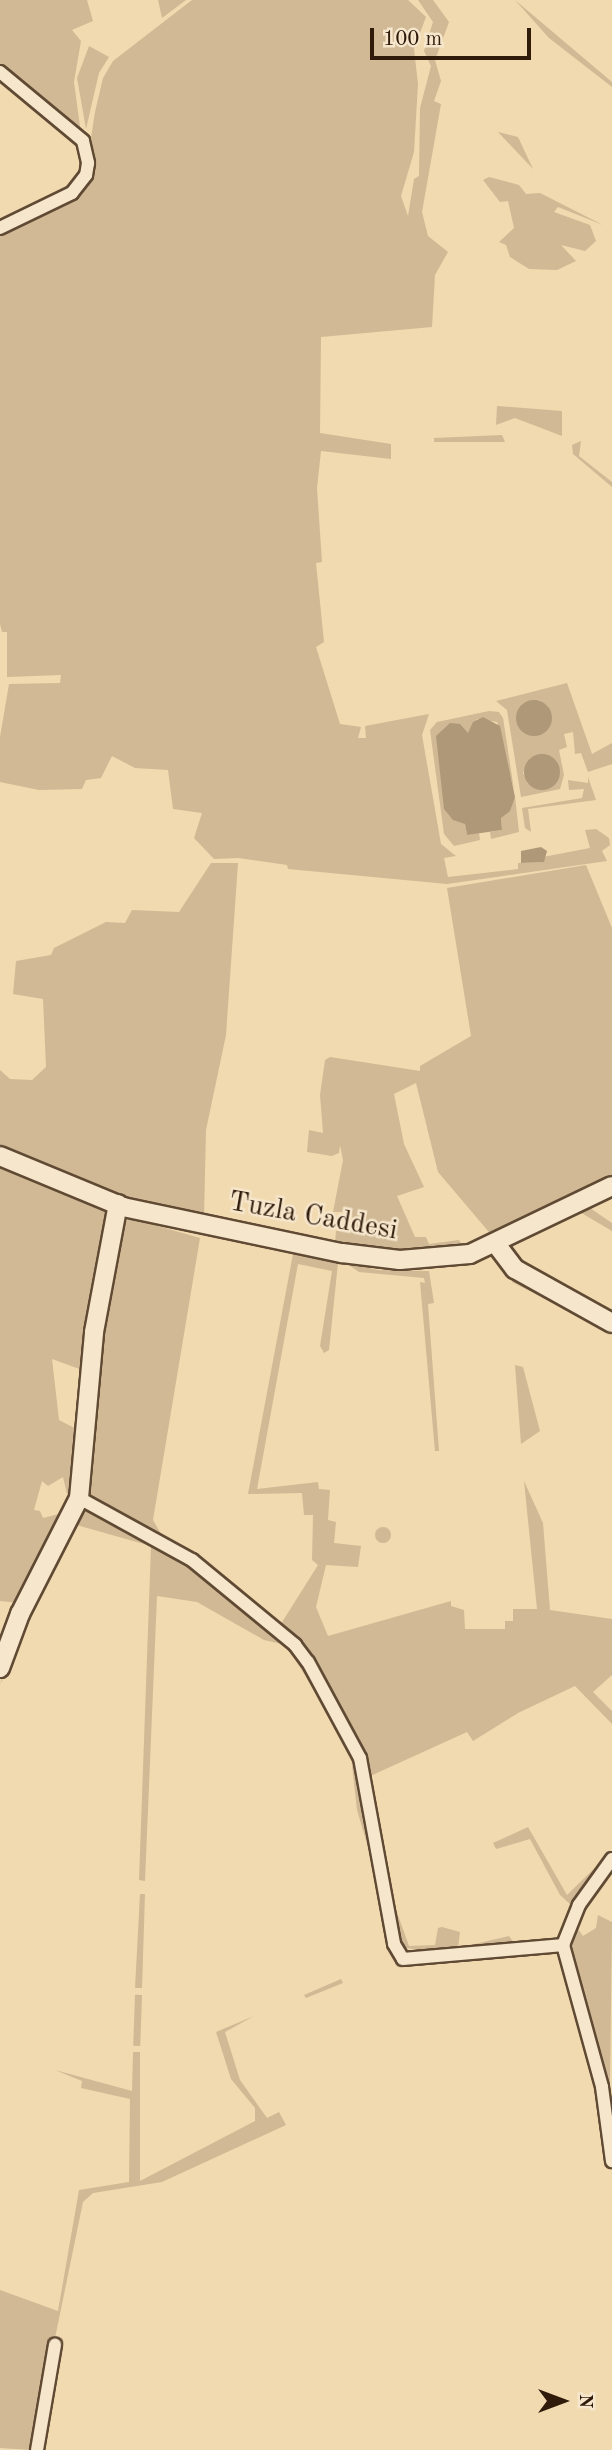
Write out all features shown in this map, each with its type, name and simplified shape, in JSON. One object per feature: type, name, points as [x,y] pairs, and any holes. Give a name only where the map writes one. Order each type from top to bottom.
[{"type":"main road","name":"Tuzla Caddesi","points":[[0,1156],[118,1204],[342,1253],[400,1260],[470,1254],[496,1244],[612,1186]]},
{"type":"main road","points":[[0,1668],[20,1614],[79,1498],[94,1332],[118,1204]]},
{"type":"main road","points":[[496,1244],[506,1261],[524,1275],[612,1323]]},
{"type":"street","points":[[0,72],[83,141],[88,163],[86,175],[72,193],[0,228]]},
{"type":"street","points":[[79,1498],[192,1560],[295,1645],[308,1662],[360,1758],[394,1944],[403,1959],[563,1945]]},
{"type":"street","points":[[612,1859],[579,1905],[563,1945],[607,2087],[612,2161]]},
{"type":"street","points":[[37,2450],[55,2345]]},
{"type":"shaded area","points":[[0,0],[87,0],[93,21],[72,30],[81,41],[74,82],[81,134],[0,66]]},
{"type":"shaded area","points":[[158,0],[186,0],[162,18]]},
{"type":"shaded area","points":[[192,0],[408,0],[426,17],[414,49],[418,84],[414,152],[401,196],[408,216],[414,179],[419,176],[420,108],[431,66],[424,51],[433,22],[418,0],[433,0],[449,22],[435,60],[441,81],[434,101],[441,104],[422,212],[428,236],[448,252],[435,275],[432,327],[321,337],[320,433],[391,444],[391,459],[321,451],[317,488],[322,562],[316,563],[324,642],[316,647],[340,724],[361,727],[358,738],[366,738],[365,726],[429,714],[422,735],[441,844],[456,856],[444,858],[448,877],[518,869],[518,863],[544,862],[543,857],[590,848],[585,830],[596,829],[609,838],[610,845],[602,851],[607,861],[447,884],[288,869],[287,865],[238,858],[214,859],[194,838],[202,813],[173,809],[168,770],[135,768],[112,756],[101,778],[86,780],[82,789],[39,790],[0,782],[0,737],[9,684],[60,683],[61,675],[7,677],[7,632],[2,632],[0,624],[0,231],[64,204],[88,182],[95,166],[91,138],[103,78],[113,61]]},
{"type":"shaded area","points":[[515,0],[612,82],[612,87],[549,38]]},
{"type":"shaded area","points":[[89,46],[109,57],[99,73],[86,129],[77,78]]},
{"type":"shaded area","points":[[498,132],[518,137],[533,169]]},
{"type":"shaded area","points":[[489,177],[519,185],[526,194],[540,193],[603,225],[558,207],[554,212],[590,225],[596,241],[585,251],[561,245],[576,261],[557,270],[529,269],[510,257],[506,245],[499,242],[514,228],[508,201],[500,202],[483,180]]},
{"type":"shaded area","points":[[497,406],[562,411],[562,436],[515,418],[496,425]]},
{"type":"shaded area","points":[[502,435],[505,442],[434,442],[434,438]]},
{"type":"shaded area","points":[[581,441],[579,456],[612,482],[612,487],[573,454],[572,445]]},
{"type":"shaded area","points":[[567,683],[592,754],[612,743],[612,764],[588,772],[581,753],[575,754],[573,732],[564,734],[567,747],[559,750],[564,775],[560,789],[521,797],[507,710],[496,701]],"holes":[[[539,700],[548,706],[548,729],[537,735]],[[547,755],[559,766],[559,778],[528,784],[523,773],[530,758]]]},
{"type":"shaded area","points":[[534,700],[547,705],[552,718],[547,731],[534,736],[521,731],[516,718],[521,705]]},
{"type":"shaded area","points":[[489,711],[499,712],[503,718],[514,790],[497,722],[477,719],[469,736],[450,723],[447,809],[465,824],[467,835],[479,833],[480,840],[454,846],[444,834],[430,730],[437,722]]},
{"type":"shaded area","points":[[483,717],[500,726],[515,797],[510,811],[501,818],[502,830],[467,835],[465,824],[453,820],[444,809],[436,736],[450,723],[460,724],[468,733],[473,722]]},
{"type":"shaded area","points":[[542,754],[555,759],[560,772],[555,785],[542,790],[529,785],[524,772],[529,759]]},
{"type":"shaded area","points":[[588,777],[596,800],[528,809],[531,832],[525,828],[522,808],[582,798],[584,789],[569,790],[568,780],[588,783]]},
{"type":"shaded area","points":[[515,797],[519,832],[491,839],[490,832],[502,830],[501,818]]},
{"type":"shaded area","points":[[541,847],[547,851],[544,862],[521,863],[521,851]]},
{"type":"shaded area","points":[[211,863],[238,863],[226,1035],[206,1130],[204,1217],[299,1235],[298,1238],[135,1203],[0,1149],[0,1070],[10,1079],[32,1080],[46,1067],[43,999],[13,994],[16,961],[51,955],[54,948],[106,922],[125,923],[132,910],[179,912]]},
{"type":"shaded area","points":[[586,865],[612,928],[612,1180],[553,1209],[521,1218],[522,1224],[494,1238],[438,1172],[416,1083],[394,1094],[404,1144],[424,1187],[397,1196],[415,1237],[426,1237],[429,1244],[459,1240],[464,1249],[391,1251],[335,1244],[336,1231],[353,1231],[352,1212],[333,1212],[343,1160],[340,1145],[339,1153],[332,1156],[307,1152],[309,1130],[323,1133],[320,1095],[325,1060],[330,1057],[420,1071],[420,1066],[471,1036],[447,888]]},
{"type":"shaded area","points":[[0,1163],[110,1211],[85,1371],[52,1359],[59,1420],[82,1432],[76,1491],[67,1494],[63,1477],[48,1486],[42,1481],[34,1510],[40,1511],[43,1518],[67,1512],[19,1603],[0,1601]]},
{"type":"shaded area","points":[[587,1206],[612,1223],[612,1231],[578,1211]]},
{"type":"shaded area","points":[[133,1219],[200,1238],[153,1520],[164,1539],[90,1497],[88,1491],[94,1365],[122,1222]]},
{"type":"shaded area","points":[[293,1254],[338,1263],[329,1350],[324,1353],[320,1346],[332,1271],[298,1264],[257,1489],[318,1482],[319,1489],[330,1490],[328,1520],[336,1522],[334,1543],[361,1546],[358,1567],[326,1565],[316,1607],[328,1636],[451,1601],[451,1606],[464,1610],[465,1629],[505,1629],[505,1621],[513,1621],[513,1609],[537,1609],[524,1481],[543,1523],[550,1610],[612,1619],[612,1675],[593,1692],[612,1711],[612,1724],[575,1686],[518,1713],[473,1741],[467,1732],[368,1777],[360,1740],[304,1649],[279,1627],[318,1565],[312,1560],[313,1515],[304,1515],[302,1493],[248,1494]]},
{"type":"shaded area","points":[[343,1261],[377,1270],[429,1271],[434,1303],[428,1304],[439,1451],[435,1451],[420,1282],[425,1283],[424,1278],[359,1272]]},
{"type":"shaded area","points":[[515,1274],[612,1327],[612,1333],[512,1282]]},
{"type":"shaded area","points":[[515,1365],[523,1367],[540,1431],[521,1444]]},
{"type":"shaded area","points":[[84,1504],[187,1560],[254,1621],[293,1647],[351,1745],[370,1854],[357,1810],[350,1747],[286,1645],[264,1640],[197,1602],[157,1596],[145,1881],[139,1880],[151,1546],[73,1524]]},
{"type":"shaded area","points":[[383,1527],[391,1535],[383,1543],[375,1535]]},
{"type":"shaded area","points":[[70,1531],[0,1685],[12,1641]]},
{"type":"shaded area","points":[[528,1827],[567,1895],[612,1851],[560,1941],[432,1952],[400,1947],[393,1901],[409,1946],[435,1945],[438,1928],[442,1927],[460,1932],[458,1948],[509,1936],[514,1943],[558,1938],[571,1905],[560,1895],[530,1839],[496,1849],[493,1843]]},
{"type":"shaded area","points":[[140,1894],[145,1894],[142,1988],[135,1988]]},
{"type":"shaded area","points":[[598,1915],[612,1922],[610,2083],[605,2080],[571,1948],[575,1925],[583,1936],[596,1928]]},
{"type":"shaded area","points":[[341,1979],[343,1983],[306,1998],[304,1995]]},
{"type":"shaded area","points":[[135,1995],[142,1995],[140,2046],[133,2046]]},
{"type":"shaded area","points":[[254,2016],[225,2032],[240,2080],[267,2118],[279,2112],[286,2125],[162,2182],[93,2193],[83,2202],[32,2450],[0,2448],[0,2290],[58,2311],[79,2190],[129,2182],[130,2099],[81,2088],[82,2081],[55,2070],[132,2091],[133,2052],[140,2052],[140,2181],[255,2121],[255,2108],[231,2079],[216,2032]]}]
